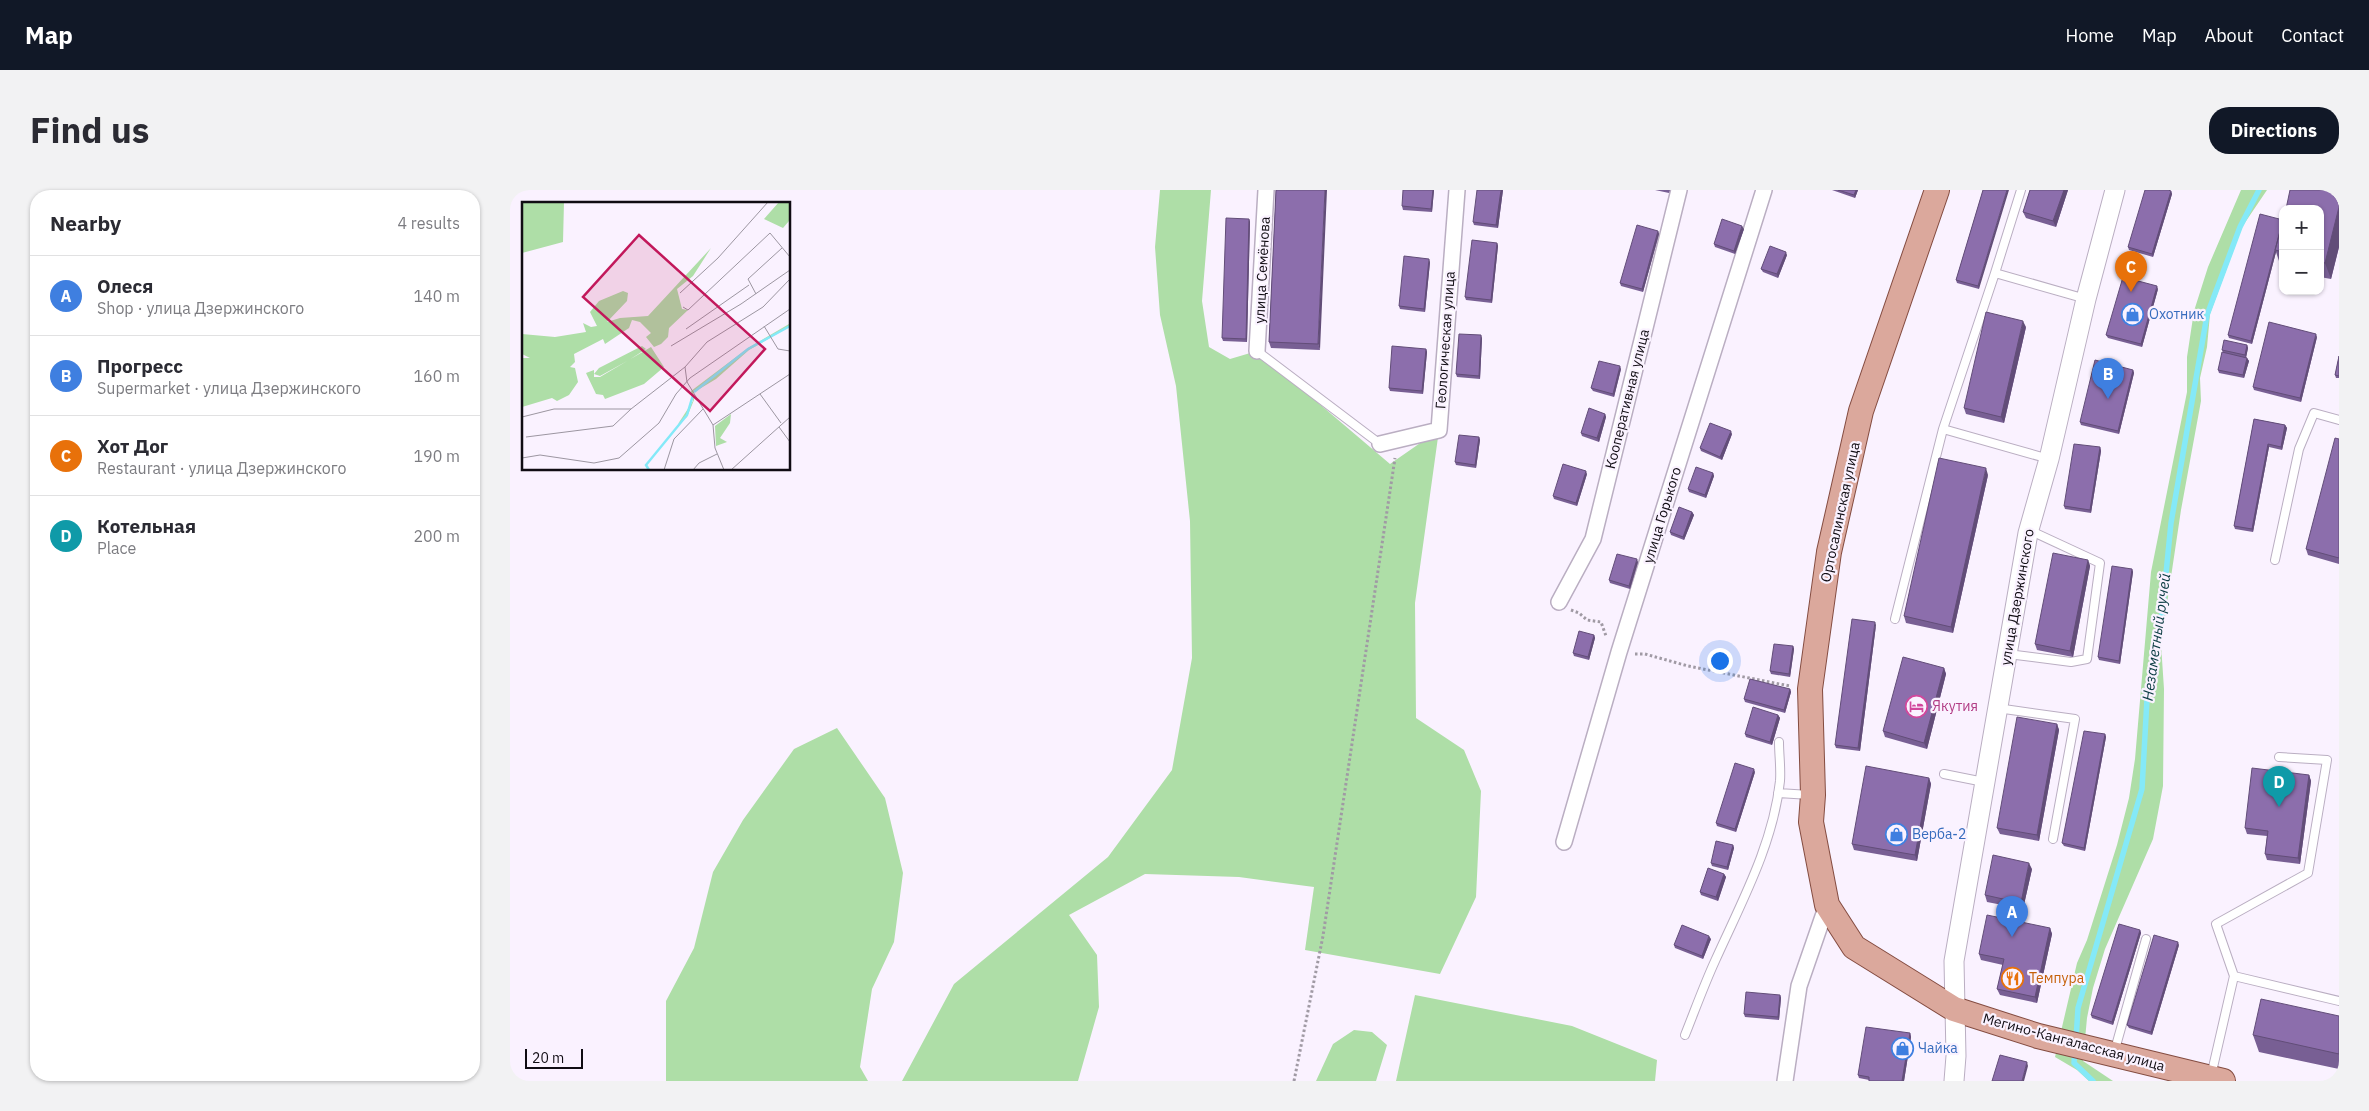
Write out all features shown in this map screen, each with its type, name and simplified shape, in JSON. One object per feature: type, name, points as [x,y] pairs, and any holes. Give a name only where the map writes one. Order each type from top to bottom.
[{"type":"main road","name":"Ортосалинская улица","points":[[1938,190],[1861,411],[1829,552],[1810,690],[1813,795],[1811,822],[1827,905],[1854,947],[1954,1010]]},
{"type":"main road","name":"Мегино-Кангаласская улица","points":[[1954,1010],[2038,1036],[2217,1079]]},
{"type":"street","name":"улица Семёнова","points":[[1258,351],[1266,190]]},
{"type":"street","name":"Геологическая улица","points":[[1380,444],[1438,430],[1457,190]]},
{"type":"street","name":"Кооперативная улица","points":[[1559,602],[1593,539],[1679,190]]},
{"type":"street","name":"улица Горького","points":[[1564,842],[1619,652],[1764,190]]},
{"type":"street","name":"улица Дзержинского","points":[[1954,1081],[1956,1056],[1954,961],[2029,530],[2049,459],[2086,299],[2115,190]]},
{"type":"street","name":"Ортосалинская улица","points":[[1785,1081],[1799,986],[1827,905]]},
{"type":"lane","points":[[1895,619],[1943,429],[2021,190]]},
{"type":"lane","points":[[1995,273],[2086,299]]},
{"type":"lane","points":[[1258,351],[1380,444]]},
{"type":"lane","points":[[2275,560],[2299,449],[2314,413],[2339,420]]},
{"type":"lane","points":[[1943,429],[2049,459]]},
{"type":"lane","points":[[2007,654],[2071,662],[2087,659],[2100,563],[2029,530]]},
{"type":"lane","points":[[1997,708],[2075,719],[2053,839]]},
{"type":"lane","points":[[1685,1036],[1752,879],[1775,810],[1780,780],[1779,742]]},
{"type":"lane","points":[[2217,1079],[2234,976],[2216,924],[2308,873],[2327,760],[2279,758]]},
{"type":"lane","points":[[1944,774],[1984,783]]},
{"type":"lane","points":[[1778,793],[1813,795]]},
{"type":"lane","points":[[2114,1055],[2146,938]]},
{"type":"lane","points":[[2234,976],[2339,1001]]},
{"type":"path","points":[[1294,1081],[1324,936],[1397,440]]},
{"type":"path","points":[[1559,602],[1568,609],[1579,613],[1587,620],[1601,622],[1605,634],[1619,652],[1646,654],[1688,666],[1810,690]]},
{"type":"green space","points":[[1160,190],[1211,190],[1202,301],[1209,347],[1230,359],[1257,351],[1390,464],[1439,430],[1415,603],[1416,718],[1464,750],[1481,791],[1476,897],[1440,974],[1305,950],[1314,887],[1239,877],[1145,874],[1069,915],[1097,955],[1099,1007],[1078,1081],[902,1081],[954,984],[1108,857],[1172,770],[1192,658],[1190,521],[1176,386],[1160,315],[1155,247]]},
{"type":"green space","points":[[2241,190],[2267,190],[2242,227],[2210,314],[2207,347],[2200,378],[2201,401],[2181,510],[2161,644],[2164,689],[2163,786],[2153,839],[2105,949],[2093,988],[2087,1018],[2083,1061],[2113,1081],[2089,1081],[2077,1070],[2055,1057],[2077,963],[2087,940],[2117,845],[2129,798],[2135,759],[2151,572],[2187,392],[2187,357],[2194,311],[2208,267]]},
{"type":"green space","points":[[837,728],[885,798],[903,873],[894,942],[872,989],[860,1067],[868,1081],[666,1081],[666,1001],[694,948],[713,872],[743,820],[794,749]]},
{"type":"green space","points":[[1415,995],[1572,1026],[1657,1060],[1655,1081],[1396,1081]]},
{"type":"green space","points":[[1354,1030],[1372,1032],[1387,1045],[1376,1081],[1316,1081],[1333,1044]]},
{"type":"building","points":[[1276,190],[1325,190],[1318,344],[1269,342]]},
{"type":"building","points":[[1403,190],[1433,190],[1431,209],[1402,206]]},
{"type":"building","points":[[1477,190],[1501,190],[1496,225],[1473,222]]},
{"type":"building","points":[[1838,190],[1856,190],[1854,195]]},
{"type":"building","points":[[1983,190],[2007,190],[1978,286],[1956,280]]},
{"type":"building","points":[[2030,190],[2064,190],[2053,221],[2023,212]]},
{"type":"building","points":[[2145,190],[2171,191],[2152,254],[2128,247]]},
{"type":"building","points":[[2290,190],[2339,190],[2339,207],[2325,263],[2324,205],[2287,205]]},
{"type":"building","points":[[2260,214],[2279,219],[2279,235],[2251,341],[2228,335]]},
{"type":"building","points":[[1226,218],[1249,219],[1246,339],[1222,338]]},
{"type":"building","points":[[1722,219],[1742,226],[1734,251],[1714,244]]},
{"type":"building","points":[[1637,225],[1658,231],[1642,289],[1620,283]]},
{"type":"building","points":[[2279,235],[2279,251],[2275,250]]},
{"type":"building","points":[[1472,240],[1497,243],[1491,300],[1465,297]]},
{"type":"building","points":[[1770,246],[1786,252],[1777,274],[1761,269]]},
{"type":"building","points":[[1404,256],[1429,259],[1424,309],[1399,306]]},
{"type":"building","name":"Охотник","points":[[2123,277],[2157,286],[2141,344],[2106,335]]},
{"type":"building","points":[[1986,312],[2023,321],[2001,417],[1964,408]]},
{"type":"building","points":[[2269,322],[2316,334],[2300,398],[2253,387]]},
{"type":"building","points":[[1459,334],[1481,335],[1479,376],[1456,374]]},
{"type":"building","points":[[2224,340],[2247,345],[2245,355],[2222,350]]},
{"type":"building","points":[[1392,346],[1426,349],[1422,391],[1389,388]]},
{"type":"building","points":[[2222,352],[2247,358],[2243,375],[2218,370]]},
{"type":"building","points":[[2339,356],[2339,376],[2335,375]]},
{"type":"building","points":[[2095,360],[2133,370],[2118,431],[2080,422]]},
{"type":"building","points":[[1599,361],[1620,366],[1613,394],[1591,388]]},
{"type":"building","points":[[1589,408],[1605,414],[1597,438],[1581,433]]},
{"type":"building","points":[[2254,419],[2285,425],[2281,447],[2268,444],[2252,529],[2234,526]]},
{"type":"building","points":[[1710,423],[1731,431],[1720,457],[1700,448]]},
{"type":"building","points":[[1459,435],[1479,437],[1475,465],[1455,462]]},
{"type":"building","points":[[2335,438],[2339,439],[2339,558],[2306,549]]},
{"type":"building","points":[[2074,444],[2100,447],[2090,510],[2064,506]]},
{"type":"building","points":[[1939,458],[1986,468],[1951,627],[1904,616]]},
{"type":"building","points":[[1563,464],[1586,471],[1576,503],[1553,496]]},
{"type":"building","points":[[1696,467],[1713,473],[1705,495],[1688,489]]},
{"type":"building","points":[[1679,507],[1692,512],[1683,537],[1670,532]]},
{"type":"building","points":[[2053,553],[2088,560],[2070,651],[2035,644]]},
{"type":"building","points":[[1617,554],[1637,559],[1629,586],[1609,580]]},
{"type":"building","points":[[2112,566],[2132,569],[2119,661],[2098,657]]},
{"type":"building","points":[[1852,619],[1875,622],[1858,748],[1835,745]]},
{"type":"building","points":[[1579,631],[1594,635],[1588,657],[1573,653]]},
{"type":"building","points":[[1774,644],[1793,646],[1789,674],[1770,671]]},
{"type":"building","name":"Якутия","points":[[1903,657],[1944,668],[1924,743],[1883,731]]},
{"type":"building","points":[[1750,679],[1790,689],[1784,710],[1744,699]]},
{"type":"building","points":[[1753,707],[1778,715],[1770,742],[1745,734]]},
{"type":"building","points":[[2017,717],[2057,724],[2037,835],[1997,828]]},
{"type":"building","points":[[2084,731],[2105,734],[2084,848],[2062,843]]},
{"type":"building","points":[[1735,763],[1754,769],[1735,829],[1716,823]]},
{"type":"building","points":[[1866,766],[1929,778],[1915,855],[1852,844]]},
{"type":"building","points":[[2252,768],[2309,775],[2298,858],[2265,854],[2268,831],[2245,828]]},
{"type":"building","points":[[1716,841],[1733,845],[1727,867],[1711,863]]},
{"type":"building","points":[[1993,855],[2029,863],[2021,903],[1985,895]]},
{"type":"building","points":[[1708,868],[1724,874],[1716,897],[1700,892]]},
{"type":"building","points":[[1987,915],[2050,928],[2035,997],[1997,989],[2004,959],[1979,954]]},
{"type":"building","points":[[2119,924],[2140,930],[2112,1022],[2091,1015]]},
{"type":"building","points":[[1682,925],[1709,936],[1702,956],[1674,945]]},
{"type":"building","points":[[2154,935],[2178,942],[2151,1032],[2127,1025]]},
{"type":"building","points":[[1746,992],[1780,995],[1778,1017],[1744,1014]]},
{"type":"building","points":[[2261,999],[2339,1016],[2339,1054],[2253,1035]]},
{"type":"building","points":[[1866,1027],[1910,1033],[1902,1081],[1869,1081],[1869,1077],[1858,1075]]},
{"type":"building","points":[[2000,1055],[2027,1062],[2022,1081],[1992,1081]]},
{"type":"waterway","name":"Незаметный ручей","points":[[2076,1040],[2078,1008],[2142,789],[2147,699],[2161,624],[2171,523],[2207,315],[2240,227],[2259,190]]},
{"type":"waterway","name":"Незаметный ручей","points":[[2075,1049],[2074,1063],[2093,1081]]},
{"type":"place","name":"Хот Дог","points":[[2131,292]]},
{"type":"place","name":"Охотник","points":[[2133,314]]},
{"type":"place","name":"Прогресс","points":[[2108,399]]},
{"type":"place","name":"Якутия","points":[[1916,706]]},
{"type":"place","name":"Котельная","points":[[2279,807]]},
{"type":"place","name":"Верба-2","points":[[1896,834]]},
{"type":"place","name":"Олеся","points":[[2012,937]]},
{"type":"place","name":"Темпура","points":[[2013,978]]},
{"type":"place","name":"Чайка","points":[[1902,1048]]}]
